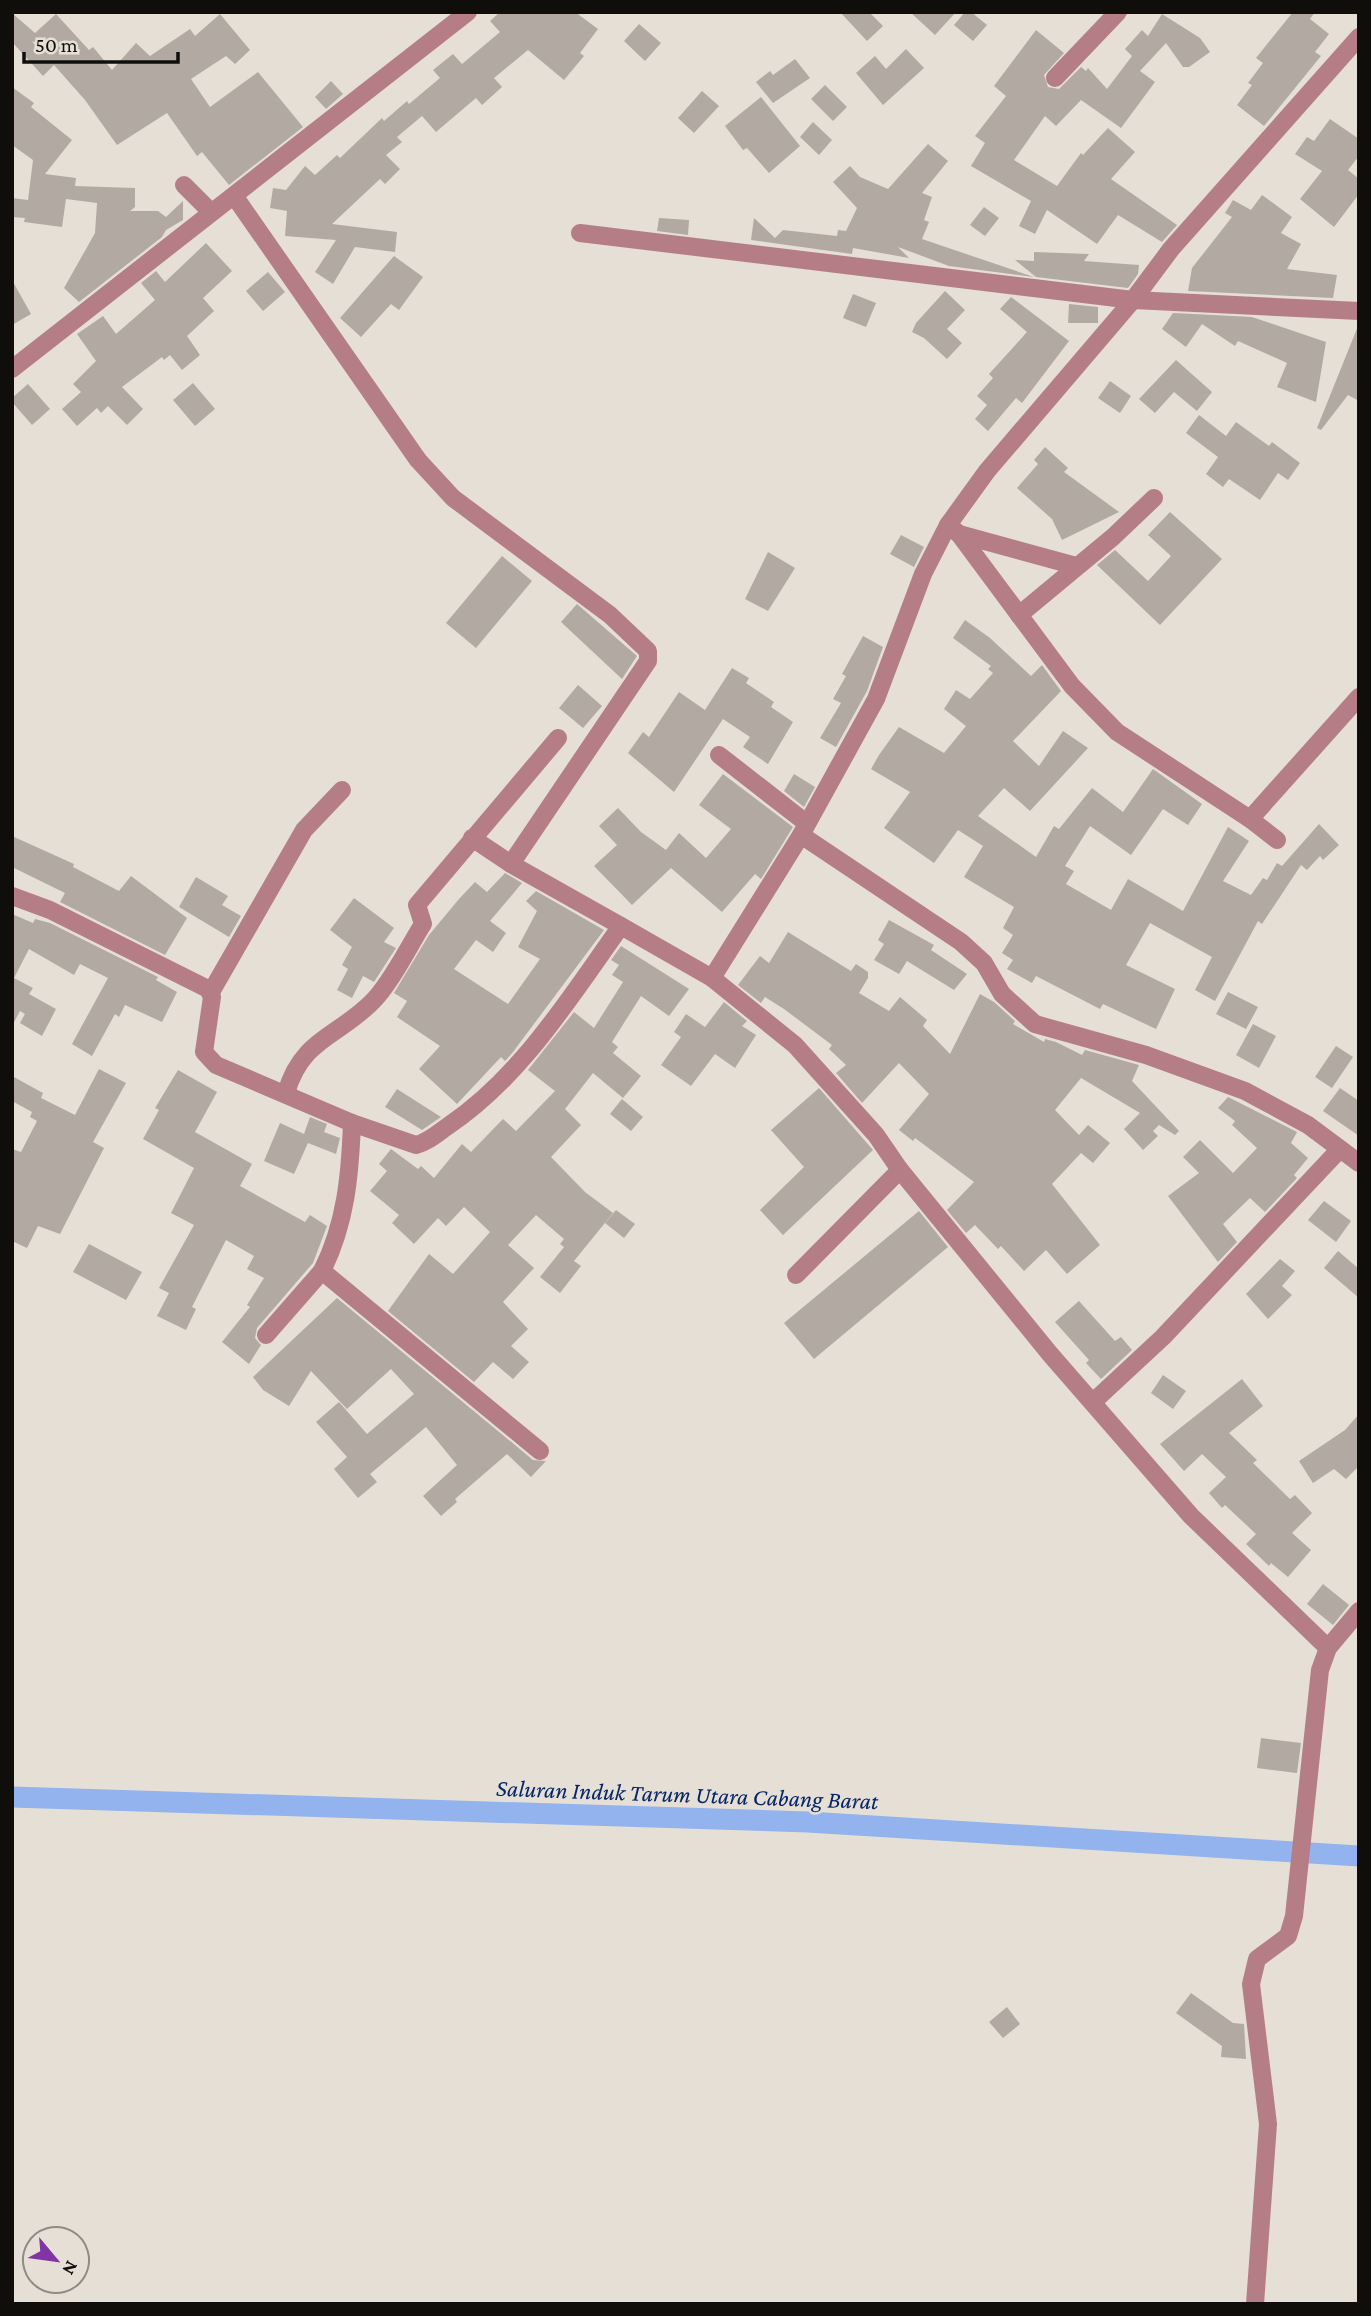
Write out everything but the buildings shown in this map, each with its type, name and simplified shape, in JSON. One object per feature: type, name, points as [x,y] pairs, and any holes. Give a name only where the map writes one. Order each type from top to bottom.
[{"type":"street","points":[[12,369],[468,12]]},
{"type":"street","points":[[1055,78],[1118,12]]},
{"type":"street","points":[[712,978],[803,829],[876,699],[923,574],[953,530],[986,471],[1133,300],[1171,249],[1359,37]]},
{"type":"street","points":[[184,185],[212,212]]},
{"type":"street","points":[[235,197],[418,460],[453,498],[610,615],[648,651],[648,661],[511,864]]},
{"type":"street","points":[[580,233],[1133,300],[1359,311]]},
{"type":"street","points":[[1019,615],[1113,537],[1154,498]]},
{"type":"street","points":[[953,530],[1076,566]]},
{"type":"street","points":[[953,530],[1072,686],[1117,732],[1250,819],[1277,840]]},
{"type":"street","points":[[1250,819],[1359,697]]},
{"type":"street","points":[[286,1093],[292,1073],[302,1057],[374,1001],[422,924],[417,905],[558,738]]},
{"type":"street","points":[[719,755],[803,829],[961,942],[984,963],[1002,994],[1035,1024],[1146,1055],[1245,1091],[1308,1125],[1359,1163]]},
{"type":"street","points":[[342,790],[304,830],[211,992],[212,1002],[204,1038],[204,1052],[223,1069],[286,1093],[352,1123],[416,1145],[467,1114],[540,1039],[621,926]]},
{"type":"street","points":[[471,838],[511,864],[712,978],[795,1045],[876,1135],[900,1170],[1191,1517],[1328,1648]]},
{"type":"street","points":[[12,896],[87,928],[211,992]]},
{"type":"street","points":[[266,1335],[322,1271],[341,1224],[350,1175],[352,1123]]},
{"type":"street","points":[[1093,1402],[1163,1338],[1340,1149]]},
{"type":"street","points":[[796,1275],[900,1170]]},
{"type":"street","points":[[322,1271],[540,1451]]},
{"type":"street","points":[[1255,2304],[1268,2124],[1251,1984],[1257,1959],[1288,1936],[1294,1916],[1314,1701],[1328,1648],[1359,1611]]},
{"type":"waterway","name":"Saluran Induk Tarum Utara Cabang Barat","points":[[12,1797],[808,1822],[1359,1856]]}]
